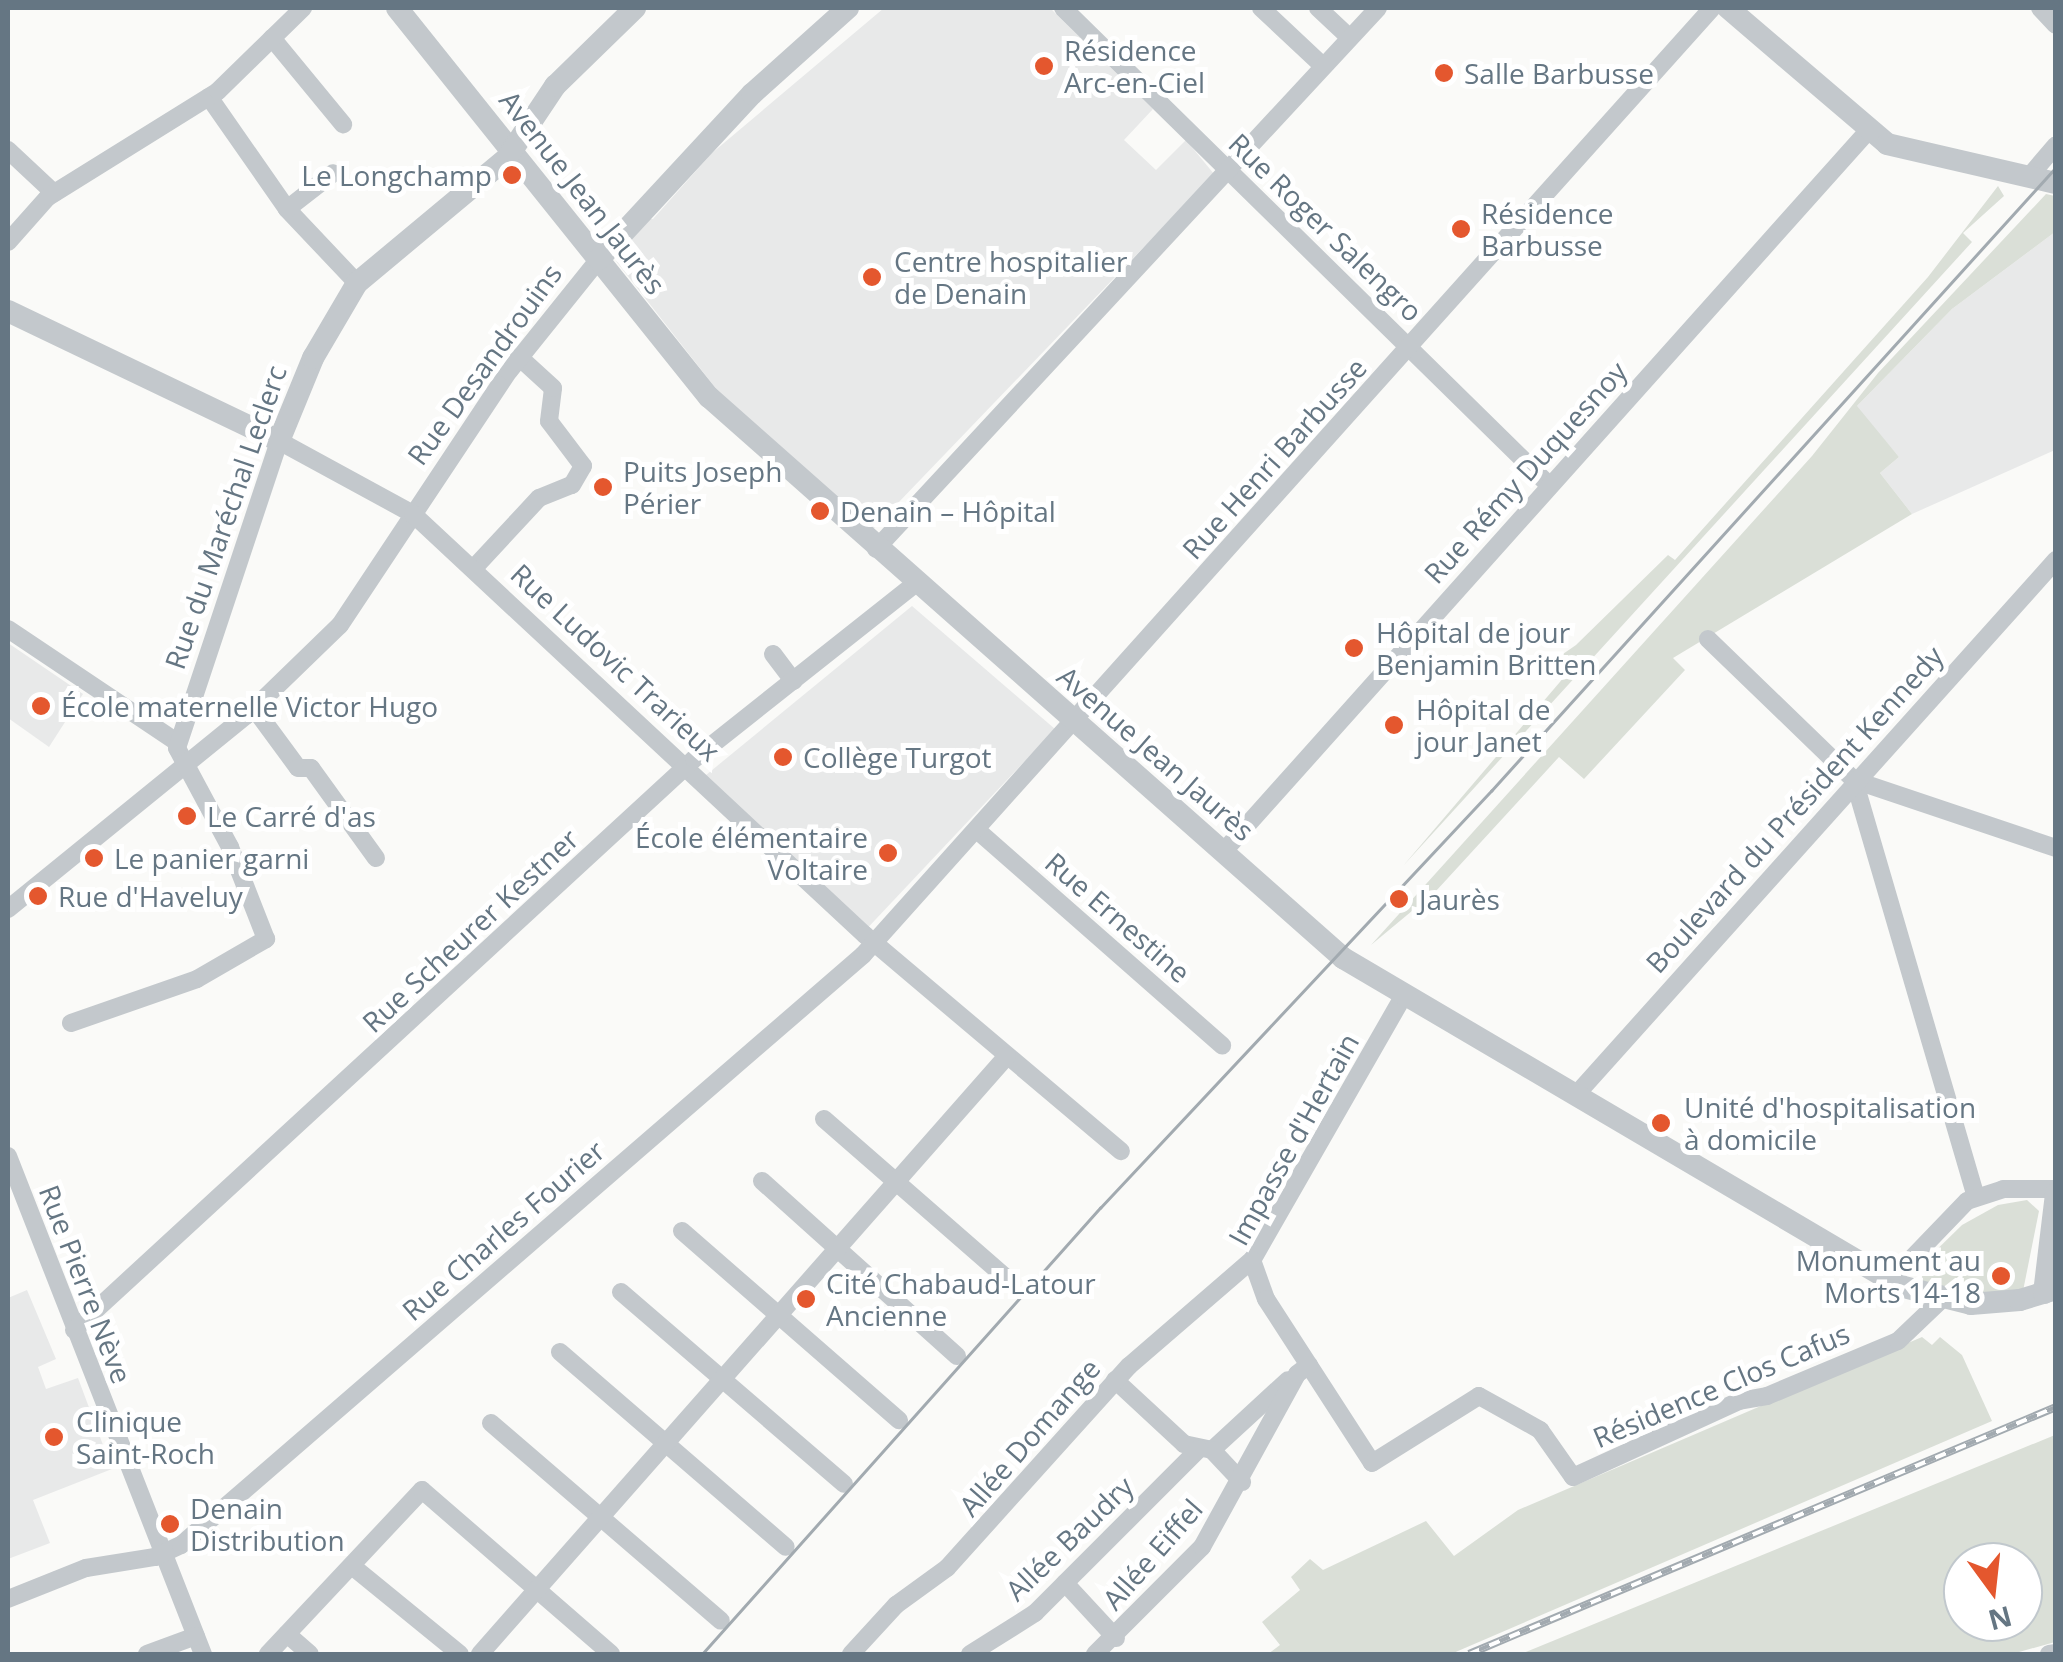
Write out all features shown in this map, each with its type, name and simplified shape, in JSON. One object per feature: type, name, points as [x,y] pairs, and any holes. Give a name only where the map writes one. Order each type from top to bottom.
[{"type":"street","points":[[8,242],[54,193],[209,97],[303,8]]},
{"type":"street","name":"Avenue Jean Jaurès","points":[[397,8],[702,390],[915,584],[1344,958],[1890,1282],[1941,1300],[1997,1304],[2050,1291]]},
{"type":"street","name":"Rue du Maréchal Leclerc","points":[[177,742],[279,441],[314,358],[357,283],[513,152],[556,86],[635,8]]},
{"type":"street","name":"Rue Desandrouins","points":[[183,767],[254,708],[340,625],[519,357],[599,259],[752,94],[848,8]]},
{"type":"street","name":"Rue Roger Salengro","points":[[1063,8],[1550,486]]},
{"type":"street","points":[[1261,8],[1322,65]]},
{"type":"street","points":[[1318,8],[1349,37]]},
{"type":"street","points":[[876,548],[1378,8]]},
{"type":"street","name":"Rue Henri Barbusse","points":[[875,944],[1712,8]]},
{"type":"street","points":[[1728,8],[1868,131],[1899,148],[2056,183]]},
{"type":"street","points":[[2040,8],[2056,25]]},
{"type":"street","points":[[272,38],[344,124]]},
{"type":"street","points":[[209,97],[287,209],[357,283]]},
{"type":"street","name":"Rue Rémy Duquesnoy","points":[[1224,851],[1868,131]]},
{"type":"street","points":[[2028,178],[2056,144]]},
{"type":"street","points":[[8,150],[54,193]]},
{"type":"street","points":[[287,209],[333,173]]},
{"type":"street","name":"Rue Ludovic Trarieux","points":[[8,310],[279,441],[413,514],[875,944],[1121,1151]]},
{"type":"street","points":[[473,569],[539,498],[572,486],[583,466],[549,421],[554,391],[519,357]]},
{"type":"street","name":"Boulevard du Président Kennedy","points":[[1574,1096],[1854,780],[2056,560]]},
{"type":"street","name":"Rue Scheurer Kestner","points":[[74,1330],[685,768],[915,584]]},
{"type":"street","points":[[8,630],[177,742],[183,767],[226,838],[266,939],[197,979],[71,1024]]},
{"type":"street","points":[[1708,639],[1854,780],[2056,848]]},
{"type":"street","points":[[773,654],[794,681]]},
{"type":"street","points":[[254,708],[298,768],[311,768],[376,858]]},
{"type":"street","points":[[8,909],[183,767]]},
{"type":"street","points":[[1854,780],[1976,1197]]},
{"type":"street","name":"Rue Ernestine","points":[[978,831],[1222,1045]]},
{"type":"street","name":"Rue Charles Fourier","points":[[164,1554],[875,944]]},
{"type":"street","name":"Impasse d'Hertain","points":[[1372,1463],[1303,1370],[1262,1291],[1252,1260],[1404,995]]},
{"type":"street","points":[[480,1654],[1007,1056]]},
{"type":"street","points":[[824,1118],[1006,1278]]},
{"type":"street","name":"Rue Pierre Nève","points":[[8,1156],[203,1654]]},
{"type":"street","points":[[762,1181],[957,1356]]},
{"type":"street","points":[[1890,1282],[1953,1212],[1976,1197],[2039,1185],[2056,1192],[2050,1291]]},
{"type":"street","points":[[682,1231],[899,1420]]},
{"type":"street","name":"Allée Domange","points":[[851,1654],[896,1605],[948,1568],[1115,1380],[1252,1260]]},
{"type":"street","points":[[621,1292],[844,1484]]},
{"type":"street","name":"Résidence Clos Cafus","points":[[1372,1463],[1479,1396],[1540,1430],[1573,1477],[1739,1401],[1767,1396],[1898,1341],[1941,1300]]},
{"type":"street","points":[[560,1352],[786,1548]]},
{"type":"street","name":"Allée Baudry","points":[[970,1654],[1030,1618],[1206,1449],[1303,1370]]},
{"type":"street","name":"Allée Eiffel","points":[[1095,1654],[1116,1638],[1194,1557],[1242,1482],[1303,1370]]},
{"type":"street","points":[[1115,1380],[1184,1444],[1206,1449],[1242,1482]]},
{"type":"street","points":[[492,1422],[721,1622]]},
{"type":"street","points":[[268,1654],[422,1490],[611,1654]]},
{"type":"street","points":[[8,1599],[96,1565],[164,1554]]},
{"type":"street","points":[[352,1566],[460,1654]]},
{"type":"street","points":[[1065,1583],[1116,1638]]},
{"type":"street","points":[[287,1634],[310,1654]]},
{"type":"street","points":[[147,1654],[196,1636]]},
{"type":"shaded area","name":"Centre hospitalier de Denain","points":[[884,8],[1050,8],[1153,109],[1124,140],[1156,170],[1186,140],[1214,174],[873,529],[721,395],[616,261],[643,219],[653,219],[712,153]]},
{"type":"shaded area","points":[[1998,186],[2004,196],[1963,233],[1972,242],[1403,866],[1565,676],[1550,663],[1576,645],[1668,555],[1675,560],[1928,277]]},
{"type":"shaded area","points":[[2046,194],[2055,196],[2055,232],[1952,309],[1857,406],[1899,457],[1880,473],[1912,514],[1673,658],[1685,670],[1584,779],[1559,757],[1436,891],[1371,945],[1812,456],[1878,373]]},
{"type":"shaded area","points":[[2055,232],[2055,450],[1912,514],[1880,473],[1899,457],[1856,407],[1952,309]]},
{"type":"shaded area","points":[[912,606],[1055,729],[860,936],[700,780]]},
{"type":"shaded area","name":"École maternelle Victor Hugo","points":[[8,643],[83,694],[49,747],[8,718]]},
{"type":"shaded area","points":[[2027,1200],[2039,1211],[2023,1291],[1992,1296],[1924,1286],[1920,1266],[1962,1225],[1998,1205]]},
{"type":"shaded area","name":"Clinique Saint-Roch","points":[[27,1290],[56,1359],[38,1367],[46,1389],[78,1378],[112,1469],[33,1500],[50,1543],[8,1559],[8,1298]]},
{"type":"shaded area","points":[[1922,1337],[1932,1345],[1940,1337],[1962,1355],[1992,1421],[1451,1654],[1268,1654],[1280,1645],[1262,1622],[1300,1590],[1291,1577],[1310,1559],[1323,1570],[1426,1521],[1454,1556],[1518,1510]]},
{"type":"shaded area","points":[[2055,1435],[2055,1642],[2012,1654],[1521,1654]]},
{"type":"tram line","points":[[702,1654],[1100,1208],[1491,791],[2056,167]]},
{"type":"railway","points":[[1469,1654],[2056,1407]]},
{"type":"place","name":"Résidence Arc-en-Ciel","points":[[1044,66]]},
{"type":"place","name":"Salle Barbusse","points":[[1444,73]]},
{"type":"place","name":"Le Longchamp","points":[[512,175]]},
{"type":"place","name":"Résidence Barbusse","points":[[1461,229]]},
{"type":"place","name":"Centre hospitalier de Denain","points":[[872,277]]},
{"type":"place","name":"Puits Joseph Périer","points":[[603,487]]},
{"type":"place","name":"Denain – Hôpital","points":[[820,511]]},
{"type":"place","name":"Hôpital de jour Benjamin Britten","points":[[1354,648]]},
{"type":"place","name":"École maternelle Victor Hugo","points":[[41,706]]},
{"type":"place","name":"Hôpital de jour Janet","points":[[1394,725]]},
{"type":"place","name":"Collège Turgot","points":[[783,757]]},
{"type":"place","name":"Le Carré d'as","points":[[187,816]]},
{"type":"place","name":"École élémentaire Voltaire","points":[[888,853]]},
{"type":"place","name":"Le panier garni","points":[[94,858]]},
{"type":"place","name":"Rue d'Haveluy","points":[[38,896]]},
{"type":"place","name":"Jaurès","points":[[1399,899]]},
{"type":"place","name":"Unité d'hospitalisation à domicile","points":[[1661,1123]]},
{"type":"place","name":"Monument au Morts 14-18","points":[[2001,1276]]},
{"type":"place","name":"Cité Chabaud-Latour Ancienne","points":[[806,1299]]},
{"type":"place","name":"Clinique Saint-Roch","points":[[54,1437]]},
{"type":"place","name":"Denain Distribution","points":[[170,1524]]}]
